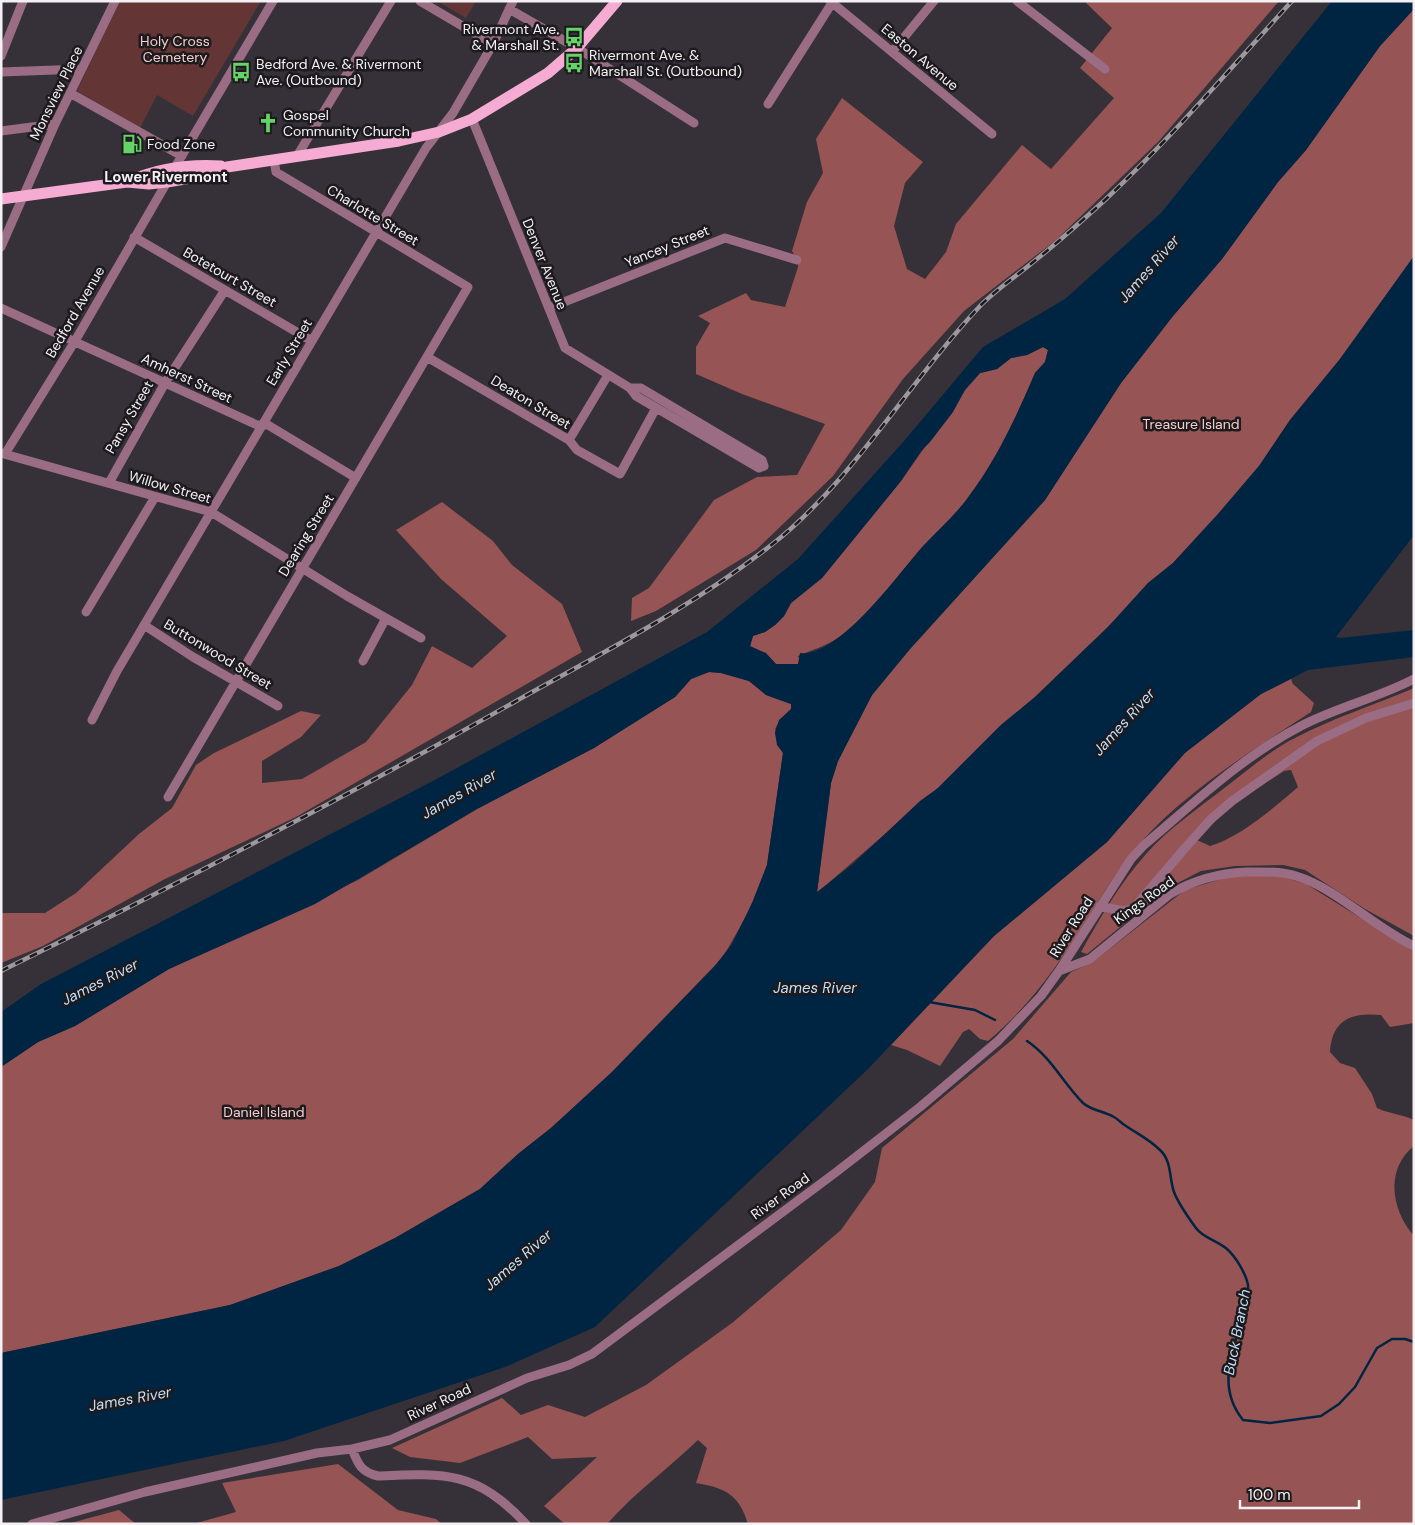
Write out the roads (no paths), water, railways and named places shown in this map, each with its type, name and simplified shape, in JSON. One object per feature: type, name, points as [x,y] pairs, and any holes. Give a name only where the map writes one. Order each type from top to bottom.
[{"type":"main road","points":[[127,182],[147,173],[202,165],[222,166],[274,160],[399,141],[439,132],[472,120],[548,74],[577,48],[617,1]]},
{"type":"main road","points":[[1,199],[127,182],[149,184],[166,182],[198,177],[222,166]]},
{"type":"street","points":[[1,56],[22,1]]},
{"type":"street","name":"Monsview Place","points":[[1,247],[55,124],[115,1]]},
{"type":"street","points":[[174,169],[272,1]]},
{"type":"street","points":[[297,156],[391,1]]},
{"type":"street","points":[[420,1],[493,44]]},
{"type":"street","points":[[892,52],[934,1]]},
{"type":"street","points":[[1017,1],[1105,69]]},
{"type":"street","points":[[768,104],[831,2]]},
{"type":"street","name":"Easton Avenue","points":[[831,2],[992,134]]},
{"type":"street","points":[[511,5],[694,123]]},
{"type":"street","name":"Early Street","points":[[92,720],[144,625],[376,232],[426,148],[453,113],[493,44],[511,5]]},
{"type":"street","points":[[1,72],[82,69]]},
{"type":"street","points":[[70,93],[182,156]]},
{"type":"street","name":"Denver Avenue","points":[[472,120],[565,348],[630,388],[636,396],[656,408],[759,468],[764,466],[762,460],[640,388],[630,388]]},
{"type":"street","points":[[1,131],[55,124]]},
{"type":"street","name":"Charlotte Street","points":[[274,160],[276,172],[468,287]]},
{"type":"street","name":"Bedford Avenue","points":[[3,454],[75,341],[166,182]]},
{"type":"street","name":"Botetourt Street","points":[[134,237],[312,341]]},
{"type":"street","name":"Yancey Street","points":[[549,308],[724,238],[797,260]]},
{"type":"street","name":"Dearing Street","points":[[168,797],[468,287]]},
{"type":"street","name":"Pansy Street","points":[[109,483],[165,383],[225,290]]},
{"type":"street","name":"Amherst Street","points":[[1,308],[257,425],[268,425],[356,478]]},
{"type":"street","name":"Deaton Street","points":[[427,357],[569,440],[577,450],[620,474],[656,408]]},
{"type":"street","points":[[569,440],[608,374]]},
{"type":"street","name":"Willow Street","points":[[3,454],[211,512],[421,638]]},
{"type":"street","points":[[86,612],[155,497]]},
{"type":"street","points":[[363,661],[386,618]]},
{"type":"street","name":"Buttonwood Street","points":[[144,625],[235,682],[278,706]]},
{"type":"street","name":"River Road","points":[[32,1524],[144,1492],[317,1452],[352,1449],[390,1440],[527,1378],[569,1365],[592,1354],[835,1173],[955,1079],[1021,1019],[1059,971],[1120,874],[1144,846],[1256,754],[1303,724],[1398,688],[1414,679]]},
{"type":"street","points":[[1100,906],[1123,912],[1134,908],[1211,819],[1232,801],[1317,741],[1366,718],[1414,702]]},
{"type":"street","name":"Kings Road","points":[[1059,971],[1090,959],[1183,887],[1209,877],[1243,872],[1284,873],[1307,880],[1414,946]]},
{"type":"street","points":[[352,1449],[358,1465],[368,1473],[378,1476],[442,1475],[476,1484],[497,1497],[526,1524]]},
{"type":"water","name":"James River","points":[[1332,1],[1414,1],[1414,9],[1380,46],[1306,150],[1278,182],[1222,259],[1173,316],[1121,383],[1045,500],[910,649],[872,695],[838,761],[831,783],[817,892],[853,864],[920,801],[938,788],[1001,725],[1035,697],[1107,628],[1148,583],[1173,563],[1259,466],[1290,420],[1340,359],[1414,256],[1414,535],[1336,637],[1414,630],[1414,657],[1308,670],[1261,694],[1185,753],[1107,842],[994,936],[868,1069],[595,1327],[505,1367],[284,1441],[1,1500],[1,1353],[230,1305],[339,1266],[395,1238],[480,1189],[612,1072],[714,967],[732,944],[753,901],[767,865],[783,753],[777,745],[775,733],[779,720],[791,709],[791,704],[766,695],[749,681],[721,673],[709,672],[691,679],[675,697],[594,748],[477,809],[315,904],[169,969],[75,1026],[38,1042],[1,1067],[1,1012],[41,984],[431,782],[707,632],[798,559],[904,441],[983,347],[1065,299],[1161,213]],"holes":[[[1043,347],[1048,350],[1045,362],[1035,373],[1006,436],[979,482],[958,510],[923,546],[884,593],[850,629],[815,651],[800,653],[798,664],[776,664],[766,653],[750,646],[753,636],[765,632],[775,625],[784,616],[791,603],[822,578],[901,481],[921,451],[953,412],[965,390],[980,373],[997,369],[1011,358],[1027,355]]]},
{"type":"waterway","name":"Buck Branch","points":[[929,1002],[975,1010],[995,1020]]},
{"type":"waterway","name":"Buck Branch","points":[[1027,1041],[1050,1062],[1083,1103],[1090,1108],[1116,1118],[1148,1140],[1164,1154],[1167,1159],[1172,1187],[1178,1202],[1199,1231],[1227,1249],[1240,1266],[1247,1281],[1248,1292],[1231,1356],[1228,1382],[1235,1408],[1243,1420],[1270,1423],[1321,1416],[1339,1404],[1355,1387],[1377,1348],[1392,1339],[1405,1339],[1414,1342]]},
{"type":"railway","points":[[1,971],[132,906],[454,736],[679,609],[770,546],[800,521],[854,462],[929,366],[981,305],[1106,199],[1201,102],[1292,1]]},
{"type":"place","name":"Rivermont Ave. & Marshall St.","points":[[574,37]]},
{"type":"place","name":"Rivermont Ave. & Marshall St. (Outbound)","points":[[574,63]]},
{"type":"place","name":"Bedford Ave. & Rivermont Ave. (Outbound)","points":[[241,72]]},
{"type":"place","name":"Gospel Community Church","points":[[268,123]]},
{"type":"place","name":"Food Zone","points":[[132,144]]},
{"type":"district","name":"Lower Rivermont","points":[[166,177]]},
{"type":"park label","name":"Holy Cross Cemetery","points":[[175,49]]},
{"type":"park label","name":"Treasure Island","points":[[1191,424]]},
{"type":"park label","name":"Daniel Island","points":[[264,1112]]}]
